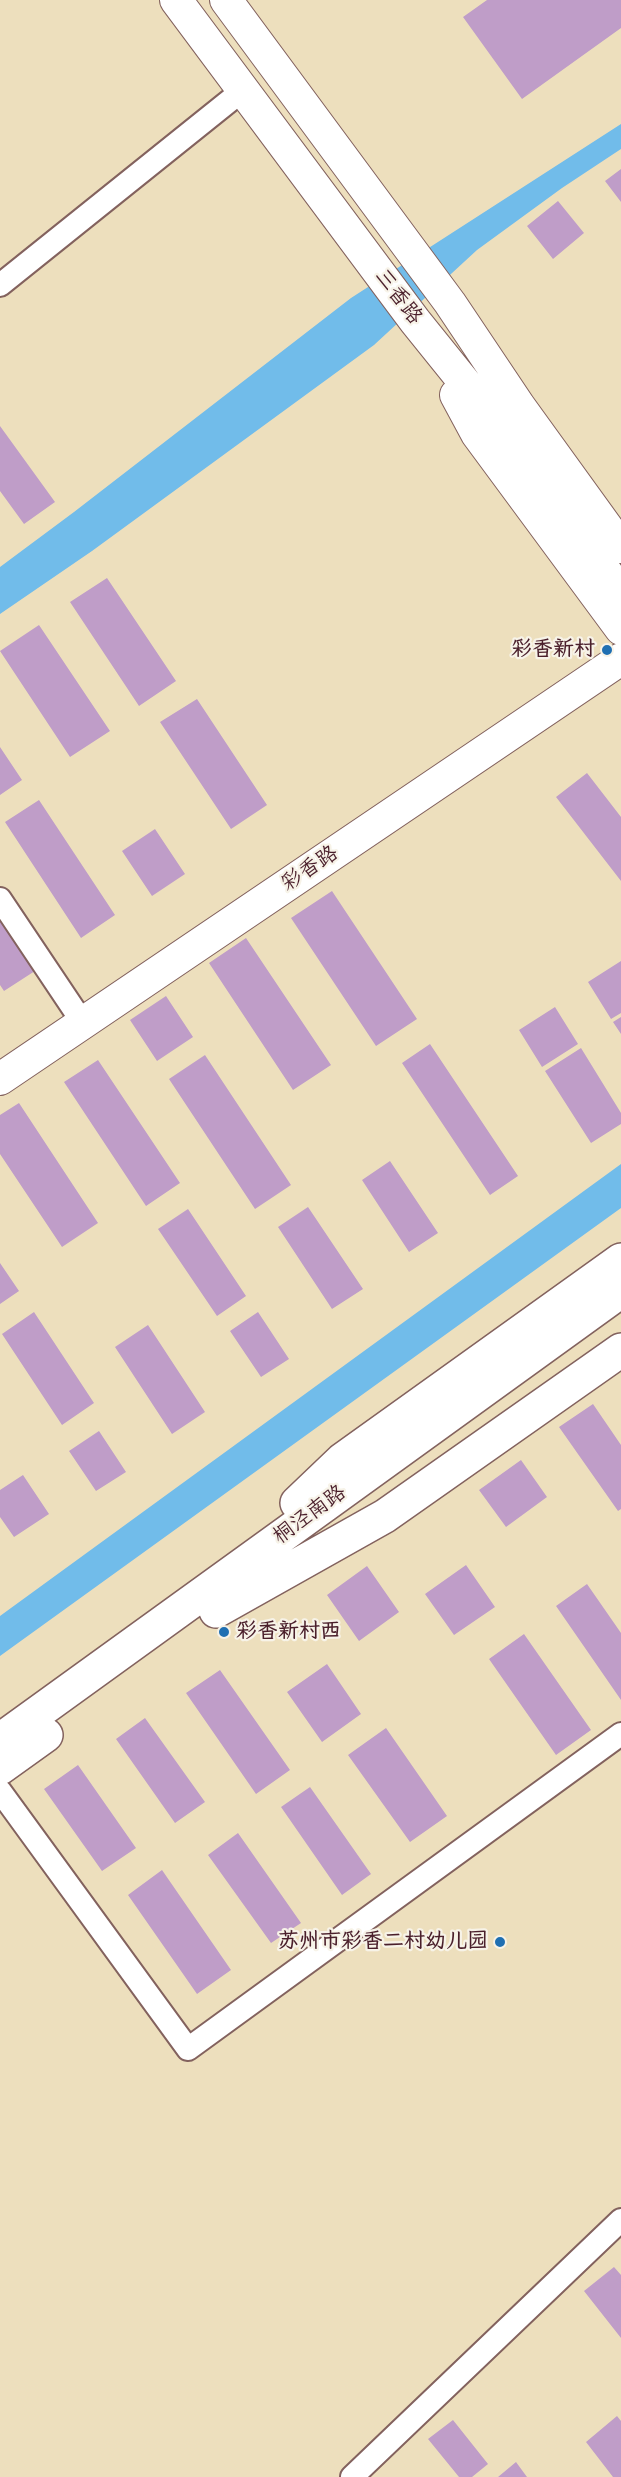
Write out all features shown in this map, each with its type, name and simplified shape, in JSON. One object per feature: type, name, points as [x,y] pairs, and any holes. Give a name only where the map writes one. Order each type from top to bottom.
[{"type":"main road","name":"三香路","points":[[176,0],[414,319],[508,415],[621,547]]},
{"type":"main road","name":"三香路","points":[[226,0],[448,300],[508,415],[621,593]]},
{"type":"main road","points":[[448,300],[532,391],[621,514]]},
{"type":"main road","points":[[414,319],[477,434],[621,629]]},
{"type":"main road","name":"彩香路","points":[[0,1079],[621,659]]},
{"type":"main road","points":[[210,1602],[342,1460],[621,1260]]},
{"type":"main road","name":"桐泾南路","points":[[0,1768],[210,1602],[621,1291]]},
{"type":"main road","name":"桐泾南路","points":[[0,1740],[210,1602],[621,1319]]},
{"type":"main road","points":[[210,1602],[385,1516],[621,1350]]},
{"type":"street","points":[[0,285],[243,90]]},
{"type":"street","points":[[0,899],[83,1023]]},
{"type":"street","points":[[0,1791],[188,2049],[621,1734]]},
{"type":"street","points":[[352,2477],[621,2220]]},
{"type":"water","points":[[621,124],[621,149],[562,188],[477,250],[374,345],[92,551],[0,614],[0,567],[351,298]]},
{"type":"water","points":[[621,1164],[621,1208],[0,1656],[0,1616]]},
{"type":"building","points":[[487,0],[621,0],[621,28],[522,99],[463,17]]},
{"type":"building","points":[[621,169],[621,202],[605,181]]},
{"type":"building","points":[[558,201],[584,233],[553,259],[527,226]]},
{"type":"building","points":[[0,426],[55,502],[24,524],[0,491]]},
{"type":"building","points":[[107,578],[176,681],[139,706],[70,602]]},
{"type":"building","points":[[39,625],[110,731],[70,757],[0,651]]},
{"type":"building","points":[[197,699],[267,805],[231,829],[160,722]]},
{"type":"building","points":[[0,747],[22,780],[0,795]]},
{"type":"building","points":[[587,773],[621,817],[621,881],[556,797]]},
{"type":"building","points":[[39,800],[115,915],[81,938],[5,822]]},
{"type":"building","points":[[155,829],[185,874],[152,896],[122,851]]},
{"type":"building","points":[[332,891],[417,1019],[376,1046],[291,918]]},
{"type":"building","points":[[0,912],[38,969],[4,991],[0,985]]},
{"type":"building","points":[[246,938],[331,1065],[293,1090],[209,963]]},
{"type":"building","points":[[621,961],[621,1013],[611,1019],[588,982]]},
{"type":"building","points":[[166,996],[193,1037],[157,1061],[130,1020]]},
{"type":"building","points":[[555,1007],[578,1044],[542,1067],[519,1030]]},
{"type":"building","points":[[621,1017],[621,1034],[613,1022]]},
{"type":"building","points":[[430,1044],[518,1176],[490,1195],[402,1063]]},
{"type":"building","points":[[581,1048],[621,1113],[621,1124],[591,1143],[545,1071]]},
{"type":"building","points":[[205,1055],[291,1185],[255,1209],[169,1079]]},
{"type":"building","points":[[98,1060],[180,1183],[146,1206],[64,1082]]},
{"type":"building","points":[[19,1103],[98,1223],[62,1247],[0,1154],[0,1115]]},
{"type":"building","points":[[390,1161],[438,1233],[409,1252],[362,1180]]},
{"type":"building","points":[[308,1207],[363,1289],[332,1309],[278,1227]]},
{"type":"building","points":[[188,1209],[246,1296],[217,1316],[158,1229]]},
{"type":"building","points":[[0,1263],[19,1291],[0,1304]]},
{"type":"building","points":[[34,1312],[94,1403],[62,1425],[2,1334]]},
{"type":"building","points":[[258,1312],[289,1359],[261,1377],[230,1331]]},
{"type":"building","points":[[148,1325],[205,1412],[172,1434],[115,1347]]},
{"type":"building","points":[[593,1404],[621,1445],[621,1509],[618,1511],[559,1427]]},
{"type":"building","points":[[99,1431],[126,1472],[96,1491],[69,1451]]},
{"type":"building","points":[[521,1460],[547,1497],[506,1527],[479,1490]]},
{"type":"building","points":[[23,1475],[49,1514],[14,1537],[0,1517],[0,1490]]},
{"type":"building","points":[[466,1565],[495,1607],[454,1635],[425,1594]]},
{"type":"building","points":[[367,1566],[399,1612],[359,1641],[327,1595]]},
{"type":"building","points":[[587,1584],[621,1633],[621,1700],[556,1606]]},
{"type":"building","points":[[524,1634],[591,1730],[556,1755],[489,1659]]},
{"type":"building","points":[[327,1664],[361,1714],[322,1742],[287,1692]]},
{"type":"building","points":[[220,1670],[290,1770],[256,1794],[186,1693]]},
{"type":"building","points":[[145,1718],[205,1802],[175,1823],[116,1739]]},
{"type":"building","points":[[386,1728],[447,1816],[410,1842],[348,1755]]},
{"type":"building","points":[[78,1765],[136,1848],[102,1871],[44,1789]]},
{"type":"building","points":[[310,1787],[371,1874],[342,1895],[281,1807]]},
{"type":"building","points":[[238,1833],[301,1923],[271,1943],[208,1855]]},
{"type":"building","points":[[162,1870],[231,1970],[197,1994],[128,1895]]},
{"type":"building","points":[[614,2267],[621,2275],[621,2338],[584,2291]]},
{"type":"building","points":[[617,2416],[621,2421],[621,2477],[613,2477],[586,2442]]},
{"type":"building","points":[[453,2420],[488,2464],[472,2477],[459,2477],[428,2439]]},
{"type":"building","points":[[516,2462],[527,2477],[498,2477]]},
{"type":"place","name":"彩香新村","points":[[607,650]]},
{"type":"place","name":"彩香新村西","points":[[224,1632]]},
{"type":"place","name":"苏州市彩香二村幼儿园","points":[[500,1942]]}]
